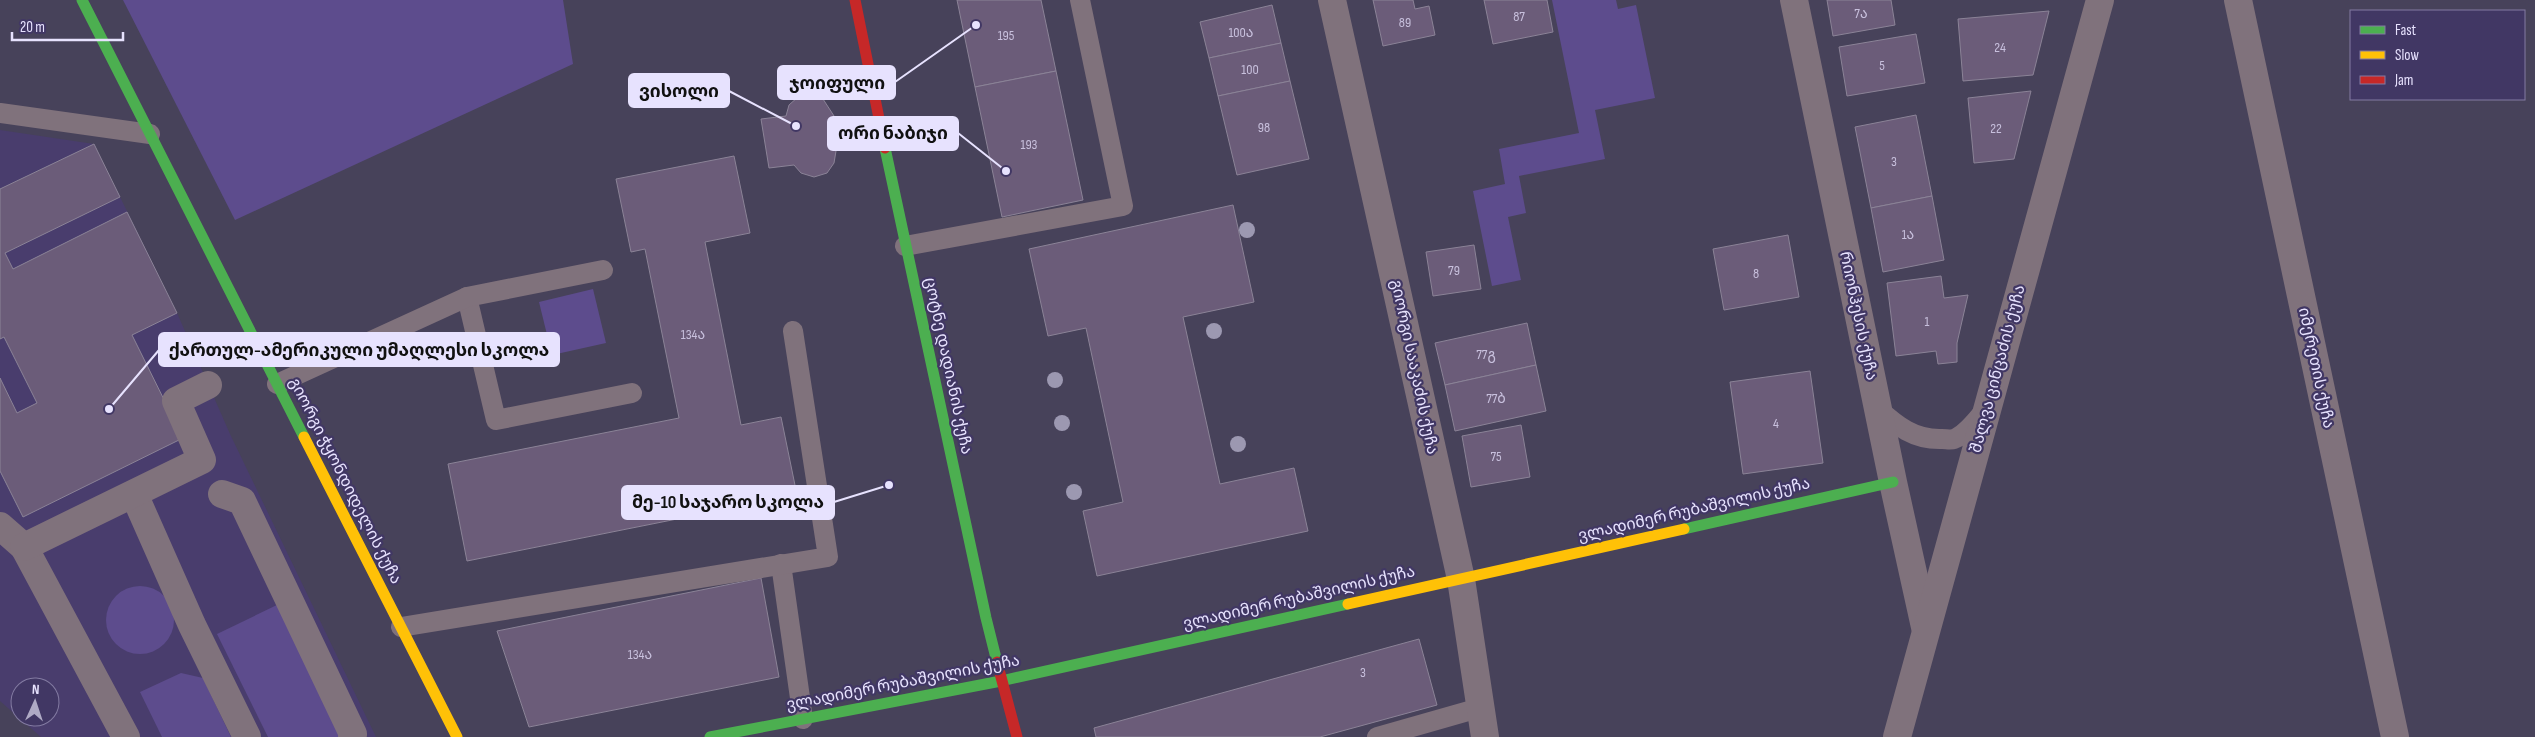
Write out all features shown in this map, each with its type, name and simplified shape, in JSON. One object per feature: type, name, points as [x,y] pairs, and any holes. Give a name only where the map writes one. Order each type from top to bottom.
[{"type":"street","name":"გიორგი ჭყონდიდელის ქუჩა","points":[[82,0],[457,737]]},
{"type":"street","name":"ცოტნე დადიანის ქუჩა","points":[[855,0],[905,246],[1001,681],[1017,737]]},
{"type":"street","name":"გიორგი სააკაძის ქუჩა","points":[[1332,0],[1461,579],[1479,708],[1485,737]]},
{"type":"street","name":"რიონჰესის ქუჩა","points":[[1794,0],[1877,408],[1926,631]]},
{"type":"street","name":"შალვა ცინცაძის ქუჩა","points":[[1897,737],[2100,0]]},
{"type":"street","name":"იმერეთის ქუჩა","points":[[2238,0],[2395,737]]},
{"type":"street","points":[[24,547],[202,460],[176,401],[208,385]]},
{"type":"street","name":"ვლადიმერ რუბაშვილის ქუჩა","points":[[710,737],[1001,681],[1893,482]]},
{"type":"street","points":[[134,494],[192,625],[247,737]]},
{"type":"street","points":[[222,494],[242,501],[353,734],[352,737]]},
{"type":"street","points":[[0,526],[24,547],[126,737]]},
{"type":"lane","points":[[905,246],[1123,206],[1080,0]]},
{"type":"lane","points":[[0,113],[150,134]]},
{"type":"lane","points":[[278,384],[467,297],[603,270]]},
{"type":"lane","points":[[467,297],[496,420],[632,393]]},
{"type":"lane","points":[[401,627],[828,556],[793,330]]},
{"type":"lane","points":[[1877,408],[1894,424],[1913,435],[1930,439],[1954,439],[1966,431],[1988,407]]},
{"type":"lane","points":[[781,564],[803,719]]},
{"type":"lane","points":[[1377,737],[1479,708]]},
{"type":"shaded area","points":[[123,0],[563,0],[573,64],[235,220]]},
{"type":"shaded area","points":[[1552,0],[1616,0],[1618,9],[1636,5],[1655,98],[1595,110],[1605,159],[1519,176],[1526,213],[1508,217],[1521,280],[1492,286],[1473,191],[1505,184],[1499,149],[1579,133]]},
{"type":"shaded area","points":[[0,130],[94,144],[177,313],[230,434],[376,737],[41,737],[30,727],[60,727],[60,677],[10,677],[10,710],[0,701]]},
{"type":"shaded area","points":[[593,289],[606,343],[552,355],[539,302]]},
{"type":"shaded area","points":[[140,586],[153,589],[164,596],[171,607],[174,620],[171,633],[164,644],[153,651],[140,654],[127,651],[116,644],[109,633],[106,620],[109,607],[116,596],[127,589]]},
{"type":"shaded area","points":[[279,604],[345,737],[268,737],[217,634]]},
{"type":"shaded area","points":[[181,673],[203,678],[231,737],[162,737],[140,692]]},
{"type":"building","points":[[957,0],[1041,0],[1056,71],[975,87]]},
{"type":"building","points":[[1373,0],[1413,0],[1415,9],[1429,6],[1435,35],[1383,46]]},
{"type":"building","points":[[1484,0],[1547,0],[1553,32],[1493,44]]},
{"type":"building","points":[[1827,0],[1891,0],[1895,25],[1833,36]]},
{"type":"building","points":[[1272,5],[1281,43],[1209,58],[1200,22]]},
{"type":"building","points":[[2049,11],[2033,75],[1963,81],[1958,19]]},
{"type":"building","points":[[1916,34],[1925,83],[1847,96],[1839,47]]},
{"type":"building","points":[[1281,43],[1290,81],[1218,96],[1209,58]]},
{"type":"building","points":[[1056,71],[1083,200],[1002,217],[975,87]]},
{"type":"building","points":[[1290,81],[1309,159],[1237,175],[1218,96]]},
{"type":"building","points":[[2031,91],[2014,159],[1974,163],[1968,98]]},
{"type":"building","points":[[807,95],[823,99],[834,116],[839,133],[834,163],[827,173],[814,177],[801,173],[794,165],[769,168],[761,119],[786,116],[789,105],[798,97]]},
{"type":"building","points":[[1916,115],[1932,196],[1871,208],[1855,127]]},
{"type":"building","points":[[94,144],[120,197],[5,253],[13,269],[127,212],[177,313],[132,335],[183,438],[23,517],[0,471],[0,378],[17,413],[37,403],[4,337],[0,339],[0,189]]},
{"type":"building","points":[[734,156],[750,233],[705,242],[741,425],[781,417],[797,495],[467,561],[448,464],[679,418],[645,249],[631,252],[616,179]]},
{"type":"building","points":[[1932,196],[1944,260],[1883,272],[1871,208]]},
{"type":"building","points":[[1233,205],[1254,302],[1183,317],[1220,484],[1294,468],[1308,531],[1097,576],[1083,511],[1123,502],[1086,328],[1048,336],[1029,249]]},
{"type":"building","points":[[1788,235],[1799,297],[1724,310],[1713,249]]},
{"type":"building","points":[[1474,245],[1481,289],[1433,296],[1426,252]]},
{"type":"building","points":[[1941,276],[1944,298],[1968,295],[1957,343],[1957,362],[1938,364],[1936,351],[1896,356],[1887,283]]},
{"type":"building","points":[[1527,323],[1536,365],[1445,385],[1435,343]]},
{"type":"building","points":[[1536,365],[1546,411],[1455,431],[1445,385]]},
{"type":"building","points":[[1810,371],[1823,463],[1743,474],[1730,382]]},
{"type":"building","points":[[1521,425],[1530,477],[1471,487],[1462,436]]},
{"type":"building","points":[[761,578],[779,677],[529,727],[497,631]]},
{"type":"building","points":[[1419,639],[1437,705],[1320,737],[1096,737],[1094,728]]},
{"type":"traffic: fast","points":[[82,0],[304,437]]},
{"type":"traffic: fast","points":[[885,148],[997,662]]},
{"type":"traffic: fast","points":[[1684,529],[1893,482]]},
{"type":"traffic: fast","points":[[710,737],[1001,681],[1348,604]]},
{"type":"traffic: slow","points":[[304,437],[457,737]]},
{"type":"traffic: slow","points":[[1348,604],[1684,529]]},
{"type":"traffic: jam","points":[[855,0],[885,148]]},
{"type":"traffic: jam","points":[[997,662],[1017,737]]},
{"type":"place","name":"ჯოიფული","points":[[976,25]]},
{"type":"place","name":"ვისოლი","points":[[796,126]]},
{"type":"place","name":"ორი ნაბიჯი","points":[[1006,171]]},
{"type":"place","name":"ქართულ-ამერიკული უმაღლესი სკოლა","points":[[109,409]]},
{"type":"place","name":"მე-10 საჯარო სკოლა","points":[[889,485]]}]
